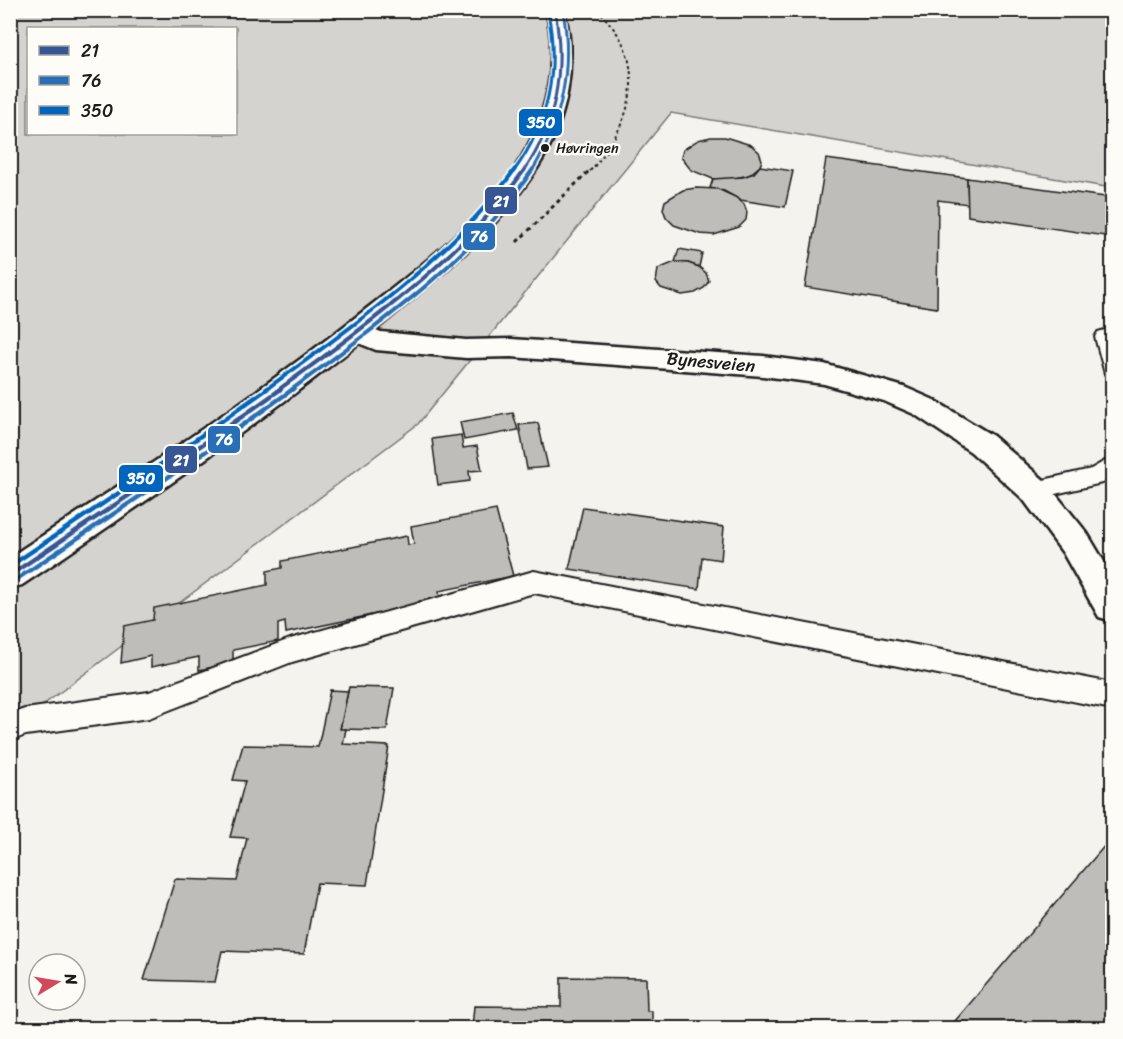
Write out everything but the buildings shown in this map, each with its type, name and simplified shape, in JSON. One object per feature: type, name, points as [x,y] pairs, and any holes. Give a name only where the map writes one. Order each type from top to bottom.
[{"type":"main road","points":[[10,575],[174,466],[290,384],[465,240],[498,205],[527,166],[549,123],[558,91],[562,48],[555,10]]},
{"type":"main road","name":"Bynesveien","points":[[356,332],[376,341],[466,349],[511,348],[687,360],[824,374],[867,385],[924,407],[982,444],[1034,490],[1075,543],[1113,606]]},
{"type":"lane","points":[[1105,337],[1113,369]]},
{"type":"lane","points":[[1034,490],[1098,476],[1113,466]]},
{"type":"lane","points":[[10,728],[25,722],[148,705],[290,651],[534,582],[1113,696]]},
{"type":"shaded area","points":[[1096,10],[1112,24],[1112,188],[671,113],[418,424],[11,729],[11,11]]},
{"type":"transit line","name":"21","points":[[10,575],[149,482],[285,386],[415,284],[476,229],[527,166],[546,130],[560,71],[559,31],[555,10]]},
{"type":"transit line","name":"76","points":[[14,581],[152,489],[288,393],[419,290],[481,234],[517,193],[544,152],[553,133],[560,113],[567,73],[567,31],[563,10]]},
{"type":"transit line","name":"350","points":[[10,566],[147,474],[326,345],[410,278],[488,205],[520,163],[539,127],[545,109],[553,71],[552,32],[548,12]]},
{"type":"place","name":"Høvringen","points":[[545,148]]}]
